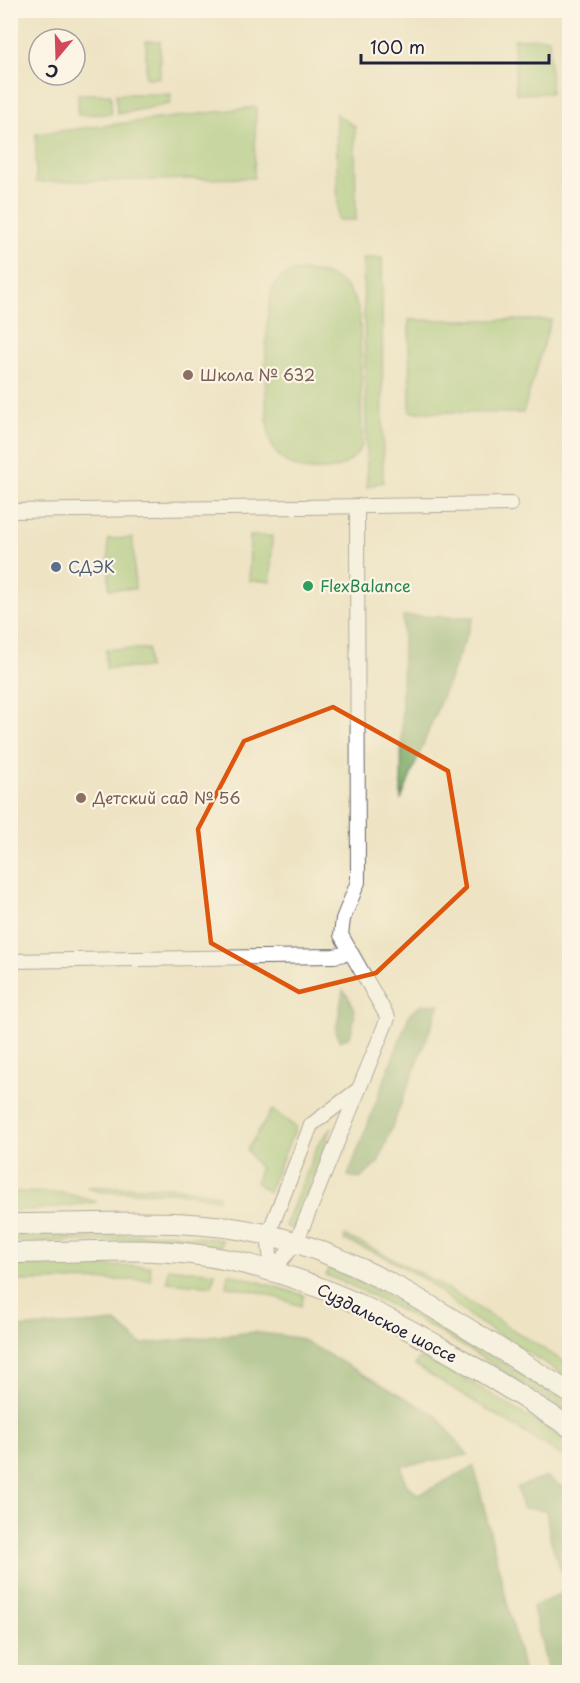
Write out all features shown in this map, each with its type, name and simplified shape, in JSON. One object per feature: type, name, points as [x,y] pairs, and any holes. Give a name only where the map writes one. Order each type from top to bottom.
[{"type":"main road","name":"Суздальское шоссе","points":[[14,1223],[124,1221],[220,1228],[268,1235],[296,1243],[330,1256],[389,1284],[570,1393]]},
{"type":"main road","name":"Суздальское шоссе","points":[[10,1253],[163,1252],[223,1259],[272,1271],[317,1286],[393,1322],[570,1426]]},
{"type":"street","points":[[10,511],[511,504]]},
{"type":"street","points":[[272,1271],[296,1243],[388,1018],[341,935],[343,919],[358,882],[357,506]]},
{"type":"street","points":[[10,961],[334,956],[350,953]]},
{"type":"street","points":[[272,1271],[268,1235],[312,1125],[360,1088]]},
{"type":"highlighted area","points":[[333,707],[448,771],[467,887],[376,973],[299,992],[211,943],[198,829],[244,741]]},
{"type":"green space","points":[[549,38],[551,93],[516,94],[514,39]]},
{"type":"green space","points":[[146,41],[160,41],[160,78],[146,78]]},
{"type":"green space","points":[[78,94],[111,94],[111,114],[78,115]]},
{"type":"green space","points":[[116,94],[171,94],[170,104],[117,114]]},
{"type":"green space","points":[[256,107],[254,178],[36,182],[36,134]]},
{"type":"green space","points":[[336,114],[355,127],[356,220],[338,220]]},
{"type":"green space","points":[[363,258],[382,258],[383,482],[367,487]]},
{"type":"green space","points":[[303,271],[325,274],[341,282],[352,296],[360,316],[362,446],[347,463],[325,470],[303,469],[289,464],[273,448],[269,437],[266,343],[270,300],[273,288],[282,277]]},
{"type":"green space","points":[[409,320],[551,320],[523,413],[410,412]]},
{"type":"green space","points":[[250,536],[272,536],[271,581],[249,581]]},
{"type":"green space","points":[[133,538],[135,589],[109,589],[108,539]]},
{"type":"green space","points":[[403,616],[474,617],[401,800]]},
{"type":"green space","points":[[106,649],[148,649],[148,668],[106,668]]},
{"type":"green space","points":[[343,990],[351,1002],[354,1017],[350,1037],[340,1041],[336,1031]]},
{"type":"green space","points":[[440,1004],[378,1163],[360,1179],[348,1176],[410,1013],[422,1005]]},
{"type":"green space","points":[[272,1110],[296,1127],[268,1192],[256,1182],[260,1169],[247,1150]]},
{"type":"green space","points":[[332,1127],[293,1229],[285,1226],[318,1144]]},
{"type":"green space","points":[[87,1187],[174,1187],[219,1195],[218,1199],[175,1192],[100,1192]]},
{"type":"green space","points":[[11,1192],[64,1193],[97,1202],[36,1210],[11,1210]]},
{"type":"green space","points":[[172,1234],[222,1240],[221,1247],[172,1240],[11,1242],[11,1236]]},
{"type":"green space","points":[[345,1236],[403,1264],[487,1313],[569,1365],[569,1378],[472,1318],[424,1279],[385,1257],[344,1240]]},
{"type":"green space","points":[[10,1266],[150,1266],[151,1280],[11,1281]]},
{"type":"green space","points":[[168,1268],[215,1273],[212,1286],[167,1282]]},
{"type":"green space","points":[[329,1268],[411,1306],[569,1404],[569,1412],[390,1304],[326,1275]]},
{"type":"green space","points":[[228,1273],[304,1295],[301,1306],[263,1293],[226,1286]]},
{"type":"green space","points":[[116,1322],[141,1344],[254,1332],[299,1338],[436,1415],[468,1455],[401,1466],[406,1484],[419,1495],[474,1466],[524,1672],[11,1672],[11,1328]]},
{"type":"green space","points":[[419,1358],[449,1369],[569,1442],[569,1460],[415,1365]]},
{"type":"green space","points":[[546,1477],[569,1491],[569,1672],[548,1672],[533,1607],[568,1590],[550,1538],[546,1510],[522,1508],[517,1487]]},
{"type":"place","name":"Школа № 632","points":[[188,375]]},
{"type":"place","name":"СДЭК","points":[[56,567]]},
{"type":"place","name":"FlexBalance","points":[[308,586]]},
{"type":"place","name":"Детский сад № 56","points":[[81,798]]}]
